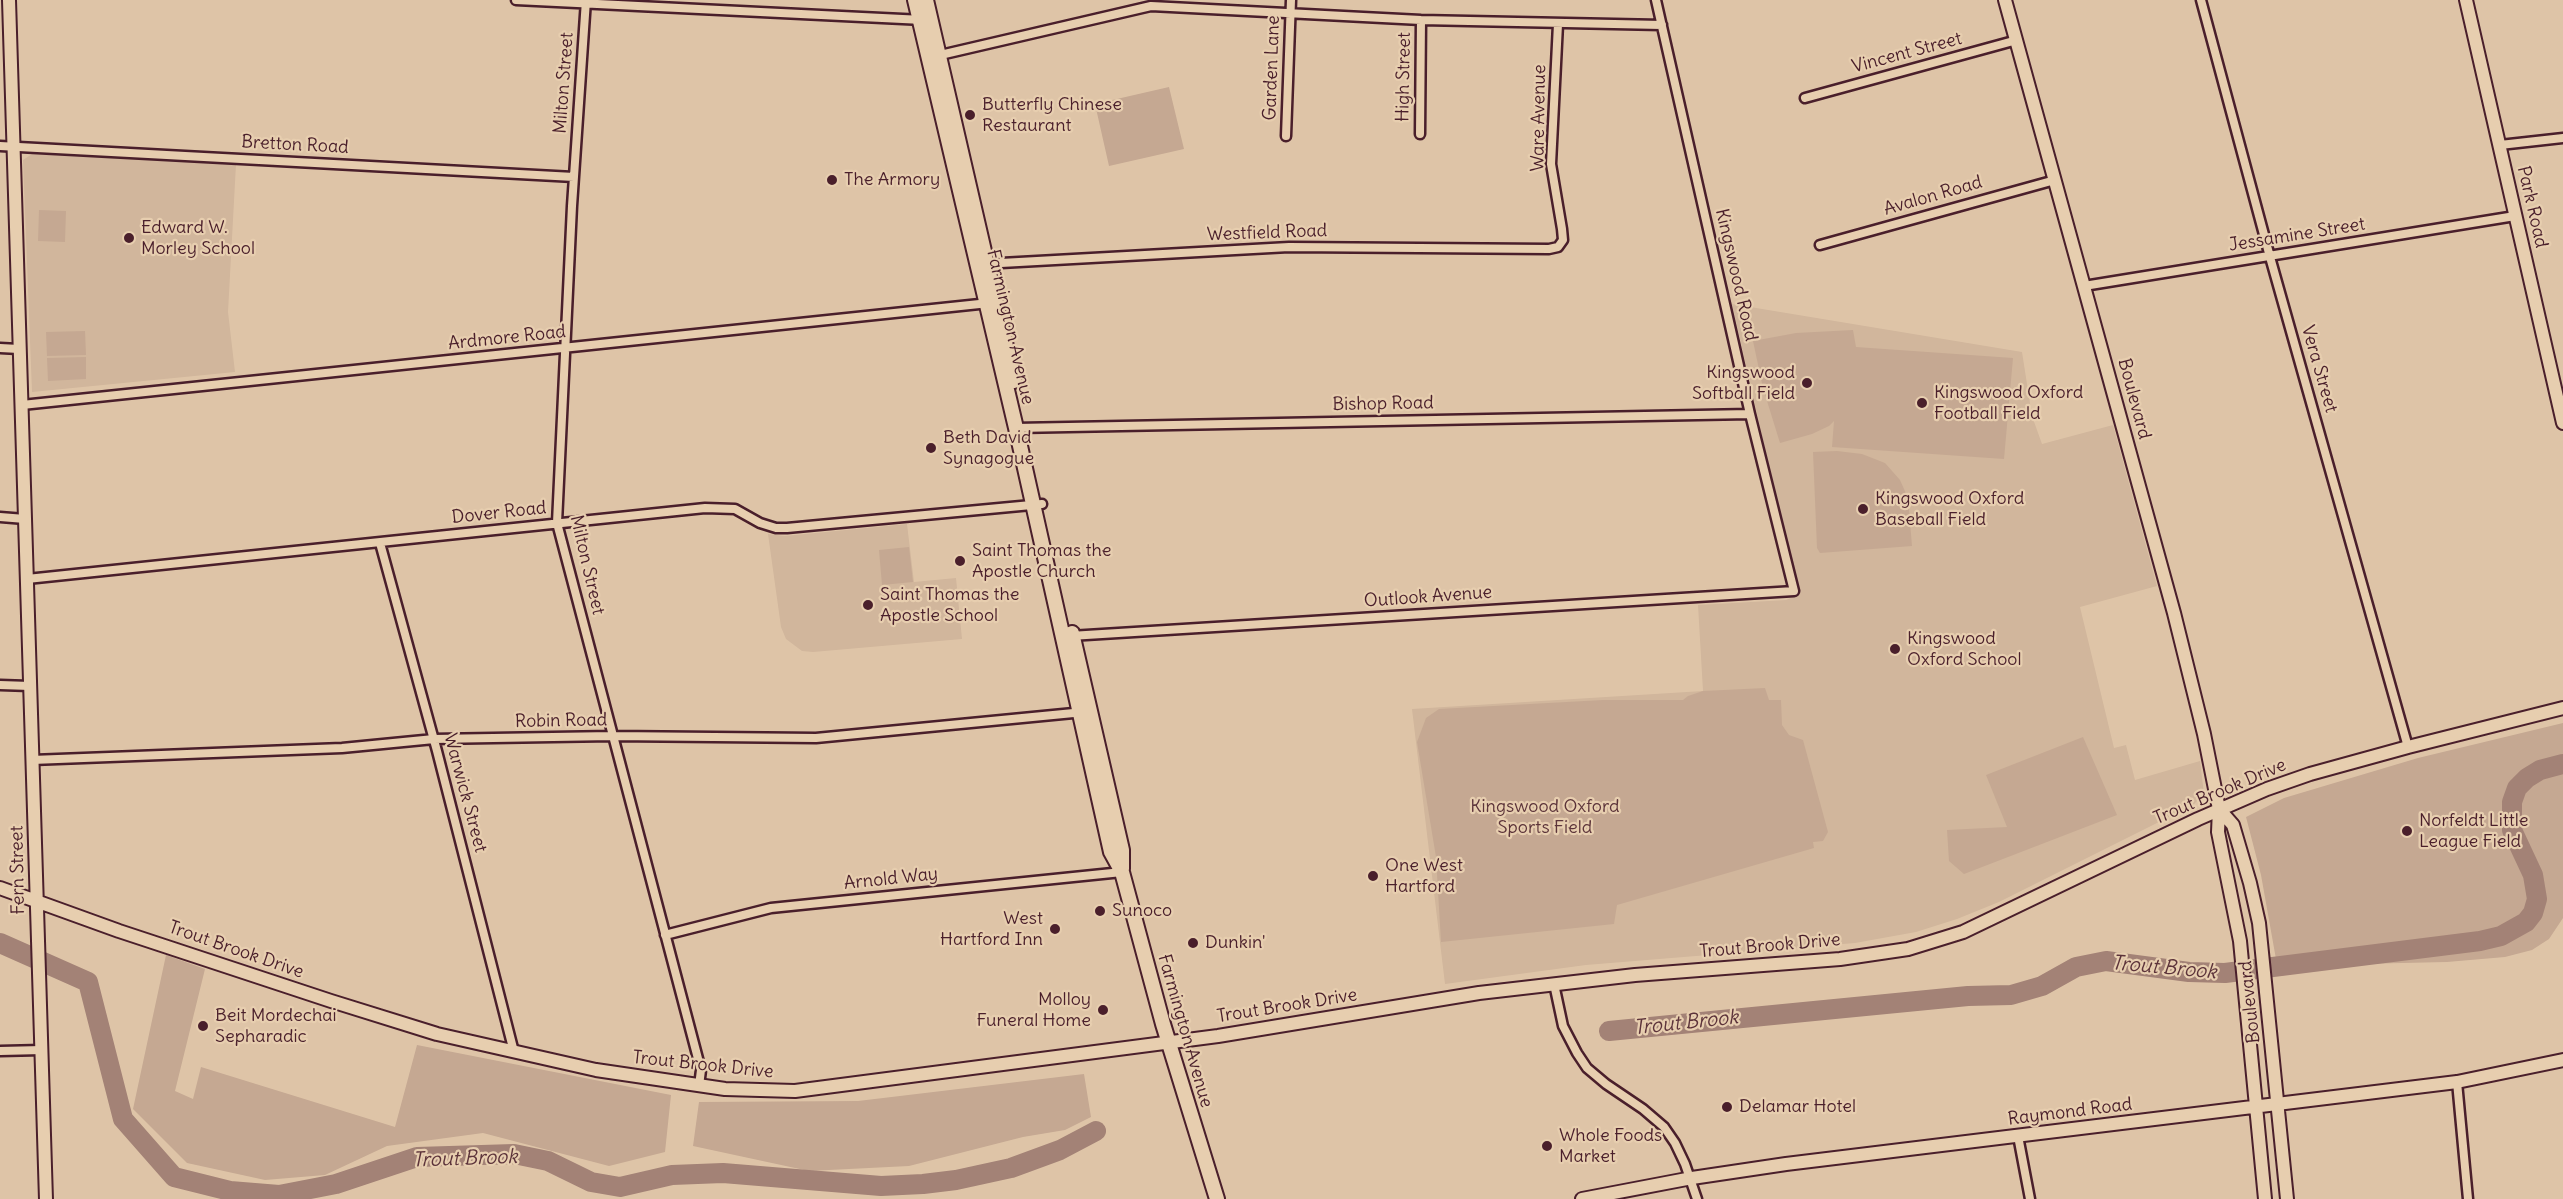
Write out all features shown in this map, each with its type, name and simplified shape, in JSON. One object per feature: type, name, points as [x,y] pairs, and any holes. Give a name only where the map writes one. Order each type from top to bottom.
[{"type":"main road","name":"Fern Street","points":[[9,0],[46,1199]]},
{"type":"main road","name":"Farmington Avenue","points":[[915,0],[925,20],[934,56],[1020,428],[1093,746],[1111,852],[1122,872],[1168,1042],[1217,1199]]},
{"type":"main road","name":"Farmington Avenue","points":[[925,20],[926,0]]},
{"type":"main road","name":"Boulevard","points":[[2005,0],[2186,659],[2219,809],[2218,832],[2240,941],[2265,1199]]},
{"type":"main road","name":"Park Road","points":[[2466,0],[2563,423]]},
{"type":"main road","name":"Trout Brook Drive","points":[[0,888],[331,1001],[437,1034],[596,1070],[699,1086],[774,1091],[820,1089],[1313,1021],[1434,999],[1554,984],[1851,958],[1936,942],[1963,932],[2219,809],[2310,774],[2563,708]]},
{"type":"main road","name":"Boulevard","points":[[2219,809],[2233,825],[2259,921],[2268,992],[2287,1199]]},
{"type":"main road","points":[[2237,924],[2259,921]]},
{"type":"main road","name":"Raymond Road","points":[[1582,1199],[1692,1178],[1785,1164],[2457,1082],[2563,1060]]},
{"type":"street","points":[[516,0],[925,20]]},
{"type":"street","name":"Garden Lane","points":[[1286,136],[1291,0]]},
{"type":"street","name":"Kingswood Road","points":[[1656,0],[1750,414],[1794,591]]},
{"type":"street","name":"Vera Street","points":[[2201,0],[2270,257],[2408,747]]},
{"type":"street","name":"Milton Street","points":[[586,2],[574,177],[557,523],[701,1070],[699,1086]]},
{"type":"street","points":[[934,56],[1151,6],[1421,20],[1662,25]]},
{"type":"street","name":"High Street","points":[[1420,134],[1421,20]]},
{"type":"street","name":"Ware Avenue","points":[[1558,24],[1551,164],[1563,240],[1558,247]]},
{"type":"street","name":"Vincent Street","points":[[1805,98],[2017,40]]},
{"type":"street","points":[[2500,145],[2563,138]]},
{"type":"street","name":"Bretton Road","points":[[0,146],[574,177]]},
{"type":"street","name":"Avalon Road","points":[[1820,245],[2055,180]]},
{"type":"street","name":"Jessamine Street","points":[[2084,286],[2515,216]]},
{"type":"street","name":"Westfield Road","points":[[982,264],[1289,247],[1549,249],[1558,247]]},
{"type":"street","name":"Ardmore Road","points":[[22,405],[990,303]]},
{"type":"street","points":[[0,348],[19,349]]},
{"type":"street","name":"Bishop Road","points":[[1020,428],[1750,414]]},
{"type":"street","name":"Dover Road","points":[[27,579],[726,507],[735,509],[768,526],[787,528],[1037,504]]},
{"type":"street","points":[[0,517],[25,519]]},
{"type":"street","name":"Warwick Street","points":[[380,543],[434,739],[514,1052]]},
{"type":"street","name":"Outlook Avenue","points":[[1068,637],[1794,591]]},
{"type":"street","points":[[0,685],[30,686]]},
{"type":"street","name":"Robin Road","points":[[32,760],[342,748],[434,739],[612,736],[816,738],[1085,711]]},
{"type":"street","name":"Arnold Way","points":[[665,935],[771,908],[1122,872]]},
{"type":"street","points":[[1554,984],[1563,1026],[1576,1053],[1587,1068],[1606,1084],[1643,1109],[1664,1127],[1676,1143],[1692,1178],[1696,1199]]},
{"type":"street","points":[[0,1051],[42,1050]]},
{"type":"street","points":[[2457,1082],[2468,1199]]},
{"type":"street","points":[[2018,1136],[2030,1199]]},
{"type":"shaded area","name":"Edward W. Morley School","points":[[32,154],[236,164],[228,312],[235,372],[32,392],[23,160]]},
{"type":"shaded area","name":"Kingswood Oxford School","points":[[1732,304],[2022,352],[2032,416],[2042,444],[2113,425],[2157,586],[2080,607],[2114,748],[2126,745],[2135,780],[2200,761],[2204,794],[2193,805],[1999,902],[1916,932],[1855,943],[1586,965],[1445,984],[1412,709],[1703,691],[1698,605],[1786,600],[1793,597],[1797,589]]},
{"type":"shaded area","name":"Saint Thomas the Apostle School","points":[[907,524],[914,582],[956,578],[962,639],[813,652],[802,651],[786,639],[781,627],[768,534],[785,536]]},
{"type":"green space","points":[[1169,87],[1184,149],[1109,166],[1095,104]]},
{"type":"green space","points":[[39,210],[66,211],[65,242],[38,241]]},
{"type":"green space","name":"Kingswood Oxford Football Field","points":[[1853,330],[1856,347],[2013,358],[2004,459],[1832,447],[1834,421],[1812,434],[1780,443],[1763,388],[1753,341],[1796,333]]},
{"type":"green space","points":[[85,331],[86,355],[47,356],[46,332]]},
{"type":"green space","points":[[86,357],[86,379],[48,381],[47,358]]},
{"type":"green space","name":"Kingswood Oxford Baseball Field","points":[[1837,451],[1862,454],[1885,463],[1900,480],[1908,498],[1912,546],[1820,553],[1817,548],[1813,452]]},
{"type":"green space","points":[[909,547],[913,582],[882,585],[879,550]]},
{"type":"green space","name":"Kingswood Oxford Sports Field","points":[[1765,688],[1769,700],[1781,700],[1782,725],[1789,735],[1803,740],[1828,832],[1823,841],[1813,842],[1814,848],[1617,905],[1614,924],[1441,942],[1436,857],[1417,742],[1426,718],[1439,709],[1603,700],[1683,700],[1703,691]]},
{"type":"green space","points":[[2563,723],[2563,918],[2549,939],[2532,950],[2505,957],[2447,962],[2358,964],[2279,976],[2261,875],[2246,817],[2284,798],[2418,758]]},
{"type":"green space","points":[[2083,737],[2117,815],[1964,874],[1949,861],[1947,830],[2007,827],[1986,775]]},
{"type":"green space","points":[[166,955],[205,969],[175,1091],[193,1099],[201,1067],[395,1127],[417,1045],[671,1095],[665,1152],[609,1166],[483,1133],[387,1146],[325,1175],[265,1180],[187,1163],[133,1109]]},
{"type":"green space","points":[[1084,1074],[1091,1117],[1065,1130],[1023,1137],[909,1166],[809,1171],[693,1146],[699,1102],[858,1101]]},
{"type":"waterway","name":"Trout Brook","points":[[1609,1031],[1968,996],[2011,995],[2042,986],[2076,967],[2106,961],[2189,972],[2225,973],[2480,941],[2501,936],[2526,922],[2533,913],[2537,899],[2533,875],[2512,830],[2512,802],[2517,788],[2540,770],[2563,764]]},
{"type":"waterway","name":"Trout Brook","points":[[0,943],[88,982],[123,1119],[174,1177],[230,1191],[279,1195],[336,1184],[417,1157],[514,1154],[548,1161],[591,1182],[620,1187],[672,1175],[723,1173],[881,1186],[923,1184],[956,1180],[1011,1168],[1060,1150],[1096,1131]]},
{"type":"place","name":"Butterfly Chinese Restaurant","points":[[970,115]]},
{"type":"place","name":"The Armory","points":[[832,180]]},
{"type":"place","name":"Edward W. Morley School","points":[[129,238]]},
{"type":"place","name":"Kingswood Softball Field","points":[[1807,383]]},
{"type":"place","name":"Kingswood Oxford Football Field","points":[[1922,403]]},
{"type":"place","name":"Beth David Synagogue","points":[[931,448]]},
{"type":"place","name":"Kingswood Oxford Baseball Field","points":[[1863,509]]},
{"type":"place","name":"Saint Thomas the Apostle Church","points":[[960,561]]},
{"type":"place","name":"Saint Thomas the Apostle School","points":[[868,605]]},
{"type":"place","name":"Kingswood Oxford School","points":[[1895,649]]},
{"type":"place","name":"Norfeldt Little League Field","points":[[2407,831]]},
{"type":"place","name":"One West Hartford","points":[[1373,876]]},
{"type":"place","name":"Sunoco","points":[[1100,911]]},
{"type":"place","name":"West Hartford Inn","points":[[1055,929]]},
{"type":"place","name":"Dunkin'","points":[[1193,943]]},
{"type":"place","name":"Molloy Funeral Home","points":[[1103,1010]]},
{"type":"place","name":"Beit Mordechai Sepharadic","points":[[203,1026]]},
{"type":"place","name":"Delamar Hotel","points":[[1727,1107]]},
{"type":"place","name":"Whole Foods Market","points":[[1547,1146]]}]
